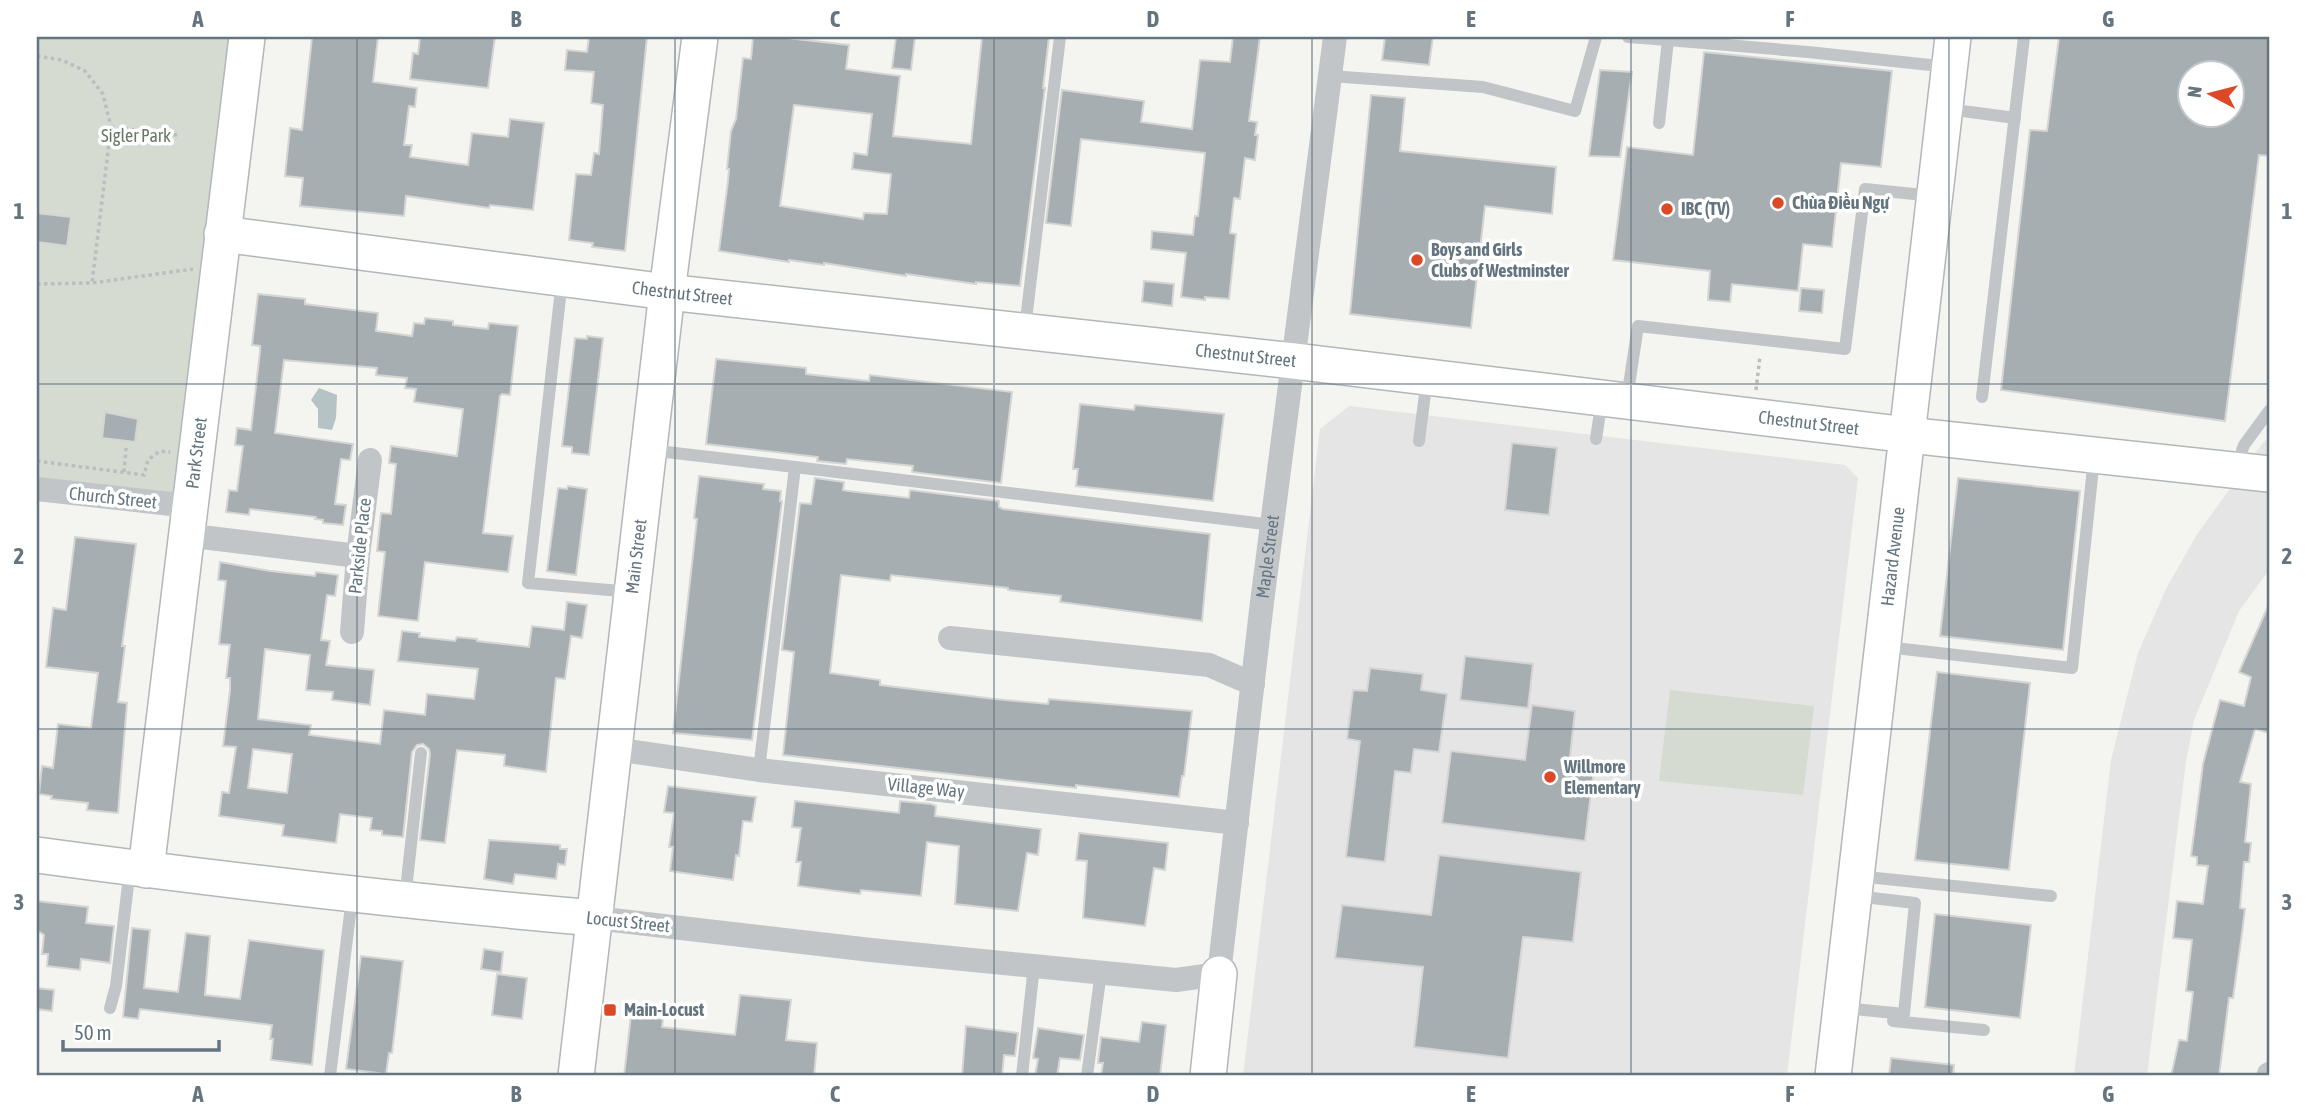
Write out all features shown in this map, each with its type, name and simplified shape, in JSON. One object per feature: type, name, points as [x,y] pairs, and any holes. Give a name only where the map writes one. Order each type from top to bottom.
[{"type":"street","name":"Park Street","points":[[138,869],[187,520],[247,37]]},
{"type":"street","name":"Main Street","points":[[576,1076],[667,292],[700,37]]},
{"type":"street","name":"Maple Street","points":[[1208,1076],[1253,684],[1335,37]]},
{"type":"street","name":"Hazard Avenue","points":[[1833,1076],[1951,52]]},
{"type":"street","name":"Chestnut Street","points":[[222,234],[667,292],[1294,361],[1908,435],[2252,472]]},
{"type":"street","name":"Parkside Place","points":[[352,632],[370,460]]},
{"type":"street","name":"Church Street","points":[[37,489],[358,556]]},
{"type":"street","points":[[950,638],[1209,665],[1253,684]]},
{"type":"street","name":"Village Way","points":[[615,750],[759,770],[1237,823]]},
{"type":"street","name":"Locust Street","points":[[37,855],[352,894],[595,918],[871,950],[1175,980],[1219,974]]},
{"type":"lane","points":[[1025,332],[1060,37]]},
{"type":"lane","points":[[1330,76],[1483,87],[1575,111],[1596,37]]},
{"type":"lane","points":[[1628,37],[1808,52],[1951,52]]},
{"type":"lane","points":[[1982,397],[2024,37]]},
{"type":"lane","points":[[1659,123],[1668,40]]},
{"type":"lane","points":[[1944,109],[2015,118]]},
{"type":"lane","points":[[1596,439],[1614,400],[1637,326],[1845,349],[1865,189],[1935,196]]},
{"type":"lane","points":[[562,278],[528,583],[632,592]]},
{"type":"lane","points":[[1419,440],[1427,377]]},
{"type":"lane","points":[[2252,472],[2244,445],[2269,411]]},
{"type":"lane","points":[[649,450],[1273,525]]},
{"type":"lane","points":[[1883,647],[2071,668],[2095,454]]},
{"type":"lane","points":[[759,770],[795,467]]},
{"type":"lane","points":[[405,900],[421,753]]},
{"type":"lane","points":[[110,1008],[138,869]]},
{"type":"lane","points":[[1855,886],[2051,896]]},
{"type":"lane","points":[[1841,1011],[1904,1014],[1915,903],[1855,886]]},
{"type":"lane","points":[[330,1076],[352,894]]},
{"type":"lane","points":[[1021,1076],[1034,966]]},
{"type":"lane","points":[[1087,1076],[1101,972]]},
{"type":"lane","points":[[1841,1011],[1984,1030]]},
{"type":"path","points":[[37,56],[62,60],[85,71],[103,94],[111,127],[92,283]]},
{"type":"path","points":[[111,127],[177,135]]},
{"type":"path","points":[[37,284],[92,283],[193,269]]},
{"type":"path","points":[[1753,417],[1762,340]]},
{"type":"path","points":[[124,472],[126,448]]},
{"type":"path","points":[[37,461],[144,475],[148,460],[160,452],[172,452]]},
{"type":"shaded area","points":[[319,388],[337,395],[336,418],[332,430],[318,428],[318,409],[311,400]]},
{"type":"shaded area","name":"Willmore Elementary","points":[[1349,406],[1845,465],[1858,478],[1787,1076],[1243,1076],[1320,429]]},
{"type":"shaded area","points":[[2269,437],[2269,570],[2239,611],[2194,720],[2186,761],[2147,1076],[2074,1076],[2111,760],[2138,653],[2166,589],[2196,536]]},
{"type":"green space","name":"Sigler Park","points":[[37,37],[247,37],[192,504],[37,485]]},
{"type":"green space","points":[[1670,690],[1814,706],[1803,795],[1659,781]]},
{"type":"building","points":[[312,37],[378,37],[373,82],[417,88],[415,107],[409,106],[404,145],[412,145],[410,157],[468,165],[472,133],[508,137],[510,119],[544,123],[533,210],[490,205],[489,208],[406,196],[404,216],[300,206],[303,178],[285,176],[290,128],[302,130]]},
{"type":"building","points":[[420,37],[495,37],[488,88],[410,79],[413,53],[418,54]]},
{"type":"building","points":[[589,37],[647,37],[625,251],[592,247],[593,243],[569,240],[576,174],[591,175],[594,153],[599,154],[603,105],[591,103],[594,72],[565,70],[567,50],[587,52]]},
{"type":"building","points":[[753,37],[849,45],[846,69],[900,76],[893,136],[971,144],[982,37],[1049,37],[1020,286],[906,276],[719,251],[731,131],[736,119],[743,58],[751,59]],"holes":[[[794,105],[872,114],[867,155],[854,153],[852,169],[891,174],[887,214],[864,213],[863,219],[780,206]]]},
{"type":"building","points":[[896,37],[915,37],[911,70],[892,68]]},
{"type":"building","points":[[1233,37],[1260,37],[1249,121],[1257,122],[1255,135],[1258,135],[1255,160],[1245,158],[1240,199],[1234,198],[1230,233],[1236,234],[1229,299],[1181,297],[1186,253],[1151,249],[1152,231],[1193,235],[1195,216],[1198,216],[1205,153],[1081,139],[1071,226],[1046,223],[1062,90],[1144,101],[1141,122],[1192,129],[1200,60],[1230,62]]},
{"type":"building","points":[[1385,37],[1433,37],[1429,65],[1382,60]]},
{"type":"building","points":[[2059,37],[2269,37],[2269,156],[2259,155],[2225,421],[2001,390],[2030,130],[2047,131]]},
{"type":"building","points":[[1704,52],[1892,71],[1881,167],[1841,163],[1832,247],[1803,244],[1798,291],[1732,284],[1730,302],[1708,300],[1710,271],[1613,260],[1627,147],[1693,155]]},
{"type":"building","points":[[1600,70],[1632,72],[1620,157],[1589,156]]},
{"type":"building","points":[[1371,95],[1405,98],[1400,151],[1556,167],[1552,214],[1485,206],[1471,328],[1350,314]]},
{"type":"building","points":[[37,213],[71,217],[67,246],[37,242]]},
{"type":"building","points":[[1144,281],[1174,284],[1172,306],[1142,302]]},
{"type":"building","points":[[1801,288],[1824,290],[1822,313],[1799,311]]},
{"type":"building","points":[[258,294],[305,299],[305,304],[378,313],[376,331],[412,336],[414,323],[424,324],[425,318],[488,329],[489,323],[518,326],[510,395],[500,396],[483,533],[513,536],[508,572],[425,562],[418,621],[378,616],[385,552],[377,551],[381,513],[391,514],[396,464],[389,463],[391,446],[457,456],[463,409],[414,402],[416,389],[405,388],[407,378],[376,375],[377,368],[284,360],[275,433],[353,444],[350,460],[341,459],[335,504],[346,505],[343,525],[323,523],[323,520],[315,519],[316,517],[250,509],[249,515],[226,512],[229,490],[237,491],[243,446],[235,445],[237,428],[251,430],[260,351],[260,346],[252,345]]},
{"type":"building","points":[[587,336],[603,338],[589,455],[572,453],[572,447],[562,446],[575,338],[587,339]]},
{"type":"building","points":[[716,359],[806,368],[806,374],[869,381],[870,375],[1012,392],[1001,483],[912,472],[913,466],[847,459],[846,464],[817,461],[818,457],[706,444]]},
{"type":"building","points":[[1080,404],[1134,410],[1135,405],[1224,414],[1213,501],[1076,486],[1078,469],[1073,469]]},
{"type":"building","points":[[105,412],[138,419],[135,442],[102,438]]},
{"type":"building","points":[[1512,443],[1557,448],[1549,515],[1505,510]]},
{"type":"building","points":[[699,476],[764,484],[763,489],[781,491],[782,501],[752,740],[673,733],[697,519],[694,518]]},
{"type":"building","points":[[815,478],[844,482],[843,490],[848,491],[909,498],[910,490],[999,501],[999,507],[1003,509],[1210,534],[1202,621],[1060,602],[1061,596],[1008,588],[891,575],[890,581],[841,575],[830,673],[880,680],[880,685],[995,699],[1048,704],[1049,699],[1192,711],[1179,797],[783,755],[794,652],[782,650],[800,503],[811,504]]},
{"type":"building","points":[[1958,478],[2080,491],[2063,650],[1940,636]]},
{"type":"building","points":[[568,486],[587,489],[576,575],[547,571],[558,488],[567,489]]},
{"type":"building","points":[[75,537],[136,544],[122,646],[125,646],[118,702],[127,703],[118,813],[87,810],[88,803],[51,799],[52,796],[39,794],[42,766],[53,768],[58,724],[91,728],[98,673],[46,667],[53,608],[66,610]]},
{"type":"building","points":[[220,562],[315,576],[316,572],[338,575],[335,596],[327,595],[321,640],[330,641],[326,665],[374,670],[370,705],[332,700],[333,692],[306,690],[310,655],[265,649],[258,719],[311,725],[309,735],[380,744],[384,710],[425,715],[427,694],[474,699],[478,669],[398,661],[402,631],[420,633],[419,637],[455,641],[457,637],[529,647],[532,626],[564,630],[567,602],[587,605],[582,638],[571,636],[565,679],[556,678],[546,772],[504,766],[505,755],[457,750],[445,843],[420,840],[430,754],[423,744],[417,745],[412,752],[403,837],[382,835],[382,831],[370,830],[372,818],[340,814],[336,843],[282,836],[284,825],[219,816],[222,792],[229,793],[236,747],[223,746],[230,690],[230,678],[226,678],[230,645],[219,644],[226,581],[218,580]],"holes":[[[253,749],[292,754],[287,793],[248,788]]]},
{"type":"building","points":[[2269,604],[2269,733],[2255,729],[2240,782],[2251,784],[2245,842],[2251,843],[2249,862],[2244,862],[2240,908],[2245,909],[2233,998],[2229,998],[2219,1076],[2171,1076],[2179,1040],[2187,1041],[2193,992],[2186,991],[2192,940],[2173,938],[2177,901],[2203,904],[2208,866],[2197,865],[2197,857],[2191,856],[2203,764],[2220,700],[2244,706],[2251,677],[2239,672]]},
{"type":"building","points":[[1465,656],[1533,664],[1528,708],[1460,700]]},
{"type":"building","points":[[1370,668],[1423,674],[1421,690],[1447,694],[1439,752],[1414,749],[1411,773],[1395,771],[1385,862],[1346,857],[1360,741],[1347,739],[1353,690],[1367,691]]},
{"type":"building","points":[[1937,672],[2030,683],[2009,870],[1915,860]]},
{"type":"building","points":[[1532,705],[1575,711],[1569,766],[1594,769],[1585,841],[1442,823],[1451,751],[1525,760]]},
{"type":"building","points":[[668,786],[756,797],[752,822],[743,821],[733,880],[670,871],[673,847],[669,847],[674,813],[664,812]]},
{"type":"building","points":[[795,801],[899,813],[900,801],[931,804],[936,806],[935,816],[1041,829],[1038,855],[1027,853],[1018,911],[955,904],[959,846],[927,842],[921,896],[861,890],[860,894],[798,886],[801,862],[796,862],[801,828],[792,827]]},
{"type":"building","points":[[1079,833],[1168,843],[1165,870],[1154,868],[1145,926],[1083,918],[1087,861],[1076,860]]},
{"type":"building","points":[[489,840],[560,845],[560,849],[567,849],[565,865],[558,864],[556,879],[515,874],[513,884],[484,879]]},
{"type":"building","points":[[1439,855],[1581,872],[1573,942],[1523,937],[1508,1058],[1414,1047],[1423,967],[1335,958],[1342,905],[1431,915]]},
{"type":"building","points":[[37,901],[88,907],[86,923],[114,926],[110,963],[81,959],[80,970],[47,966],[48,954],[42,954],[44,935],[37,930]]},
{"type":"building","points":[[1935,914],[2031,925],[2020,1018],[1925,1007]]},
{"type":"building","points":[[132,928],[150,930],[144,988],[178,992],[186,933],[210,936],[205,995],[240,999],[249,940],[324,950],[312,1065],[271,1060],[272,1025],[140,1009],[138,1019],[123,1017]]},
{"type":"building","points":[[484,949],[503,952],[501,972],[481,969]]},
{"type":"building","points":[[361,956],[403,961],[392,1053],[389,1053],[386,1074],[346,1069]]},
{"type":"building","points":[[497,974],[527,978],[522,1019],[492,1015]]},
{"type":"building","points":[[37,988],[54,990],[52,1011],[37,1009]]},
{"type":"building","points":[[740,995],[791,1000],[786,1040],[817,1043],[814,1076],[624,1076],[631,1015],[663,1019],[662,1027],[735,1035]]},
{"type":"building","points":[[1142,1022],[1166,1025],[1160,1076],[1101,1076],[1103,1063],[1098,1063],[1101,1037],[1139,1042]]},
{"type":"building","points":[[966,1026],[1018,1033],[1015,1056],[1004,1055],[1002,1076],[962,1076]]},
{"type":"building","points":[[1038,1028],[1084,1035],[1080,1060],[1060,1058],[1057,1076],[1035,1076],[1038,1059],[1033,1058]]},
{"type":"building","points":[[1891,1058],[1954,1065],[1953,1076],[1889,1076]]},
{"type":"place","name":"Chùa Điều Ngự","points":[[1778,203]]},
{"type":"place","name":"IBC (TV)","points":[[1667,209]]},
{"type":"place","name":"Boys and Girls Clubs of Westminster","points":[[1417,260]]},
{"type":"place","name":"Willmore Elementary","points":[[1550,777]]},
{"type":"place","name":"Main-Locust","points":[[610,1010]]}]
